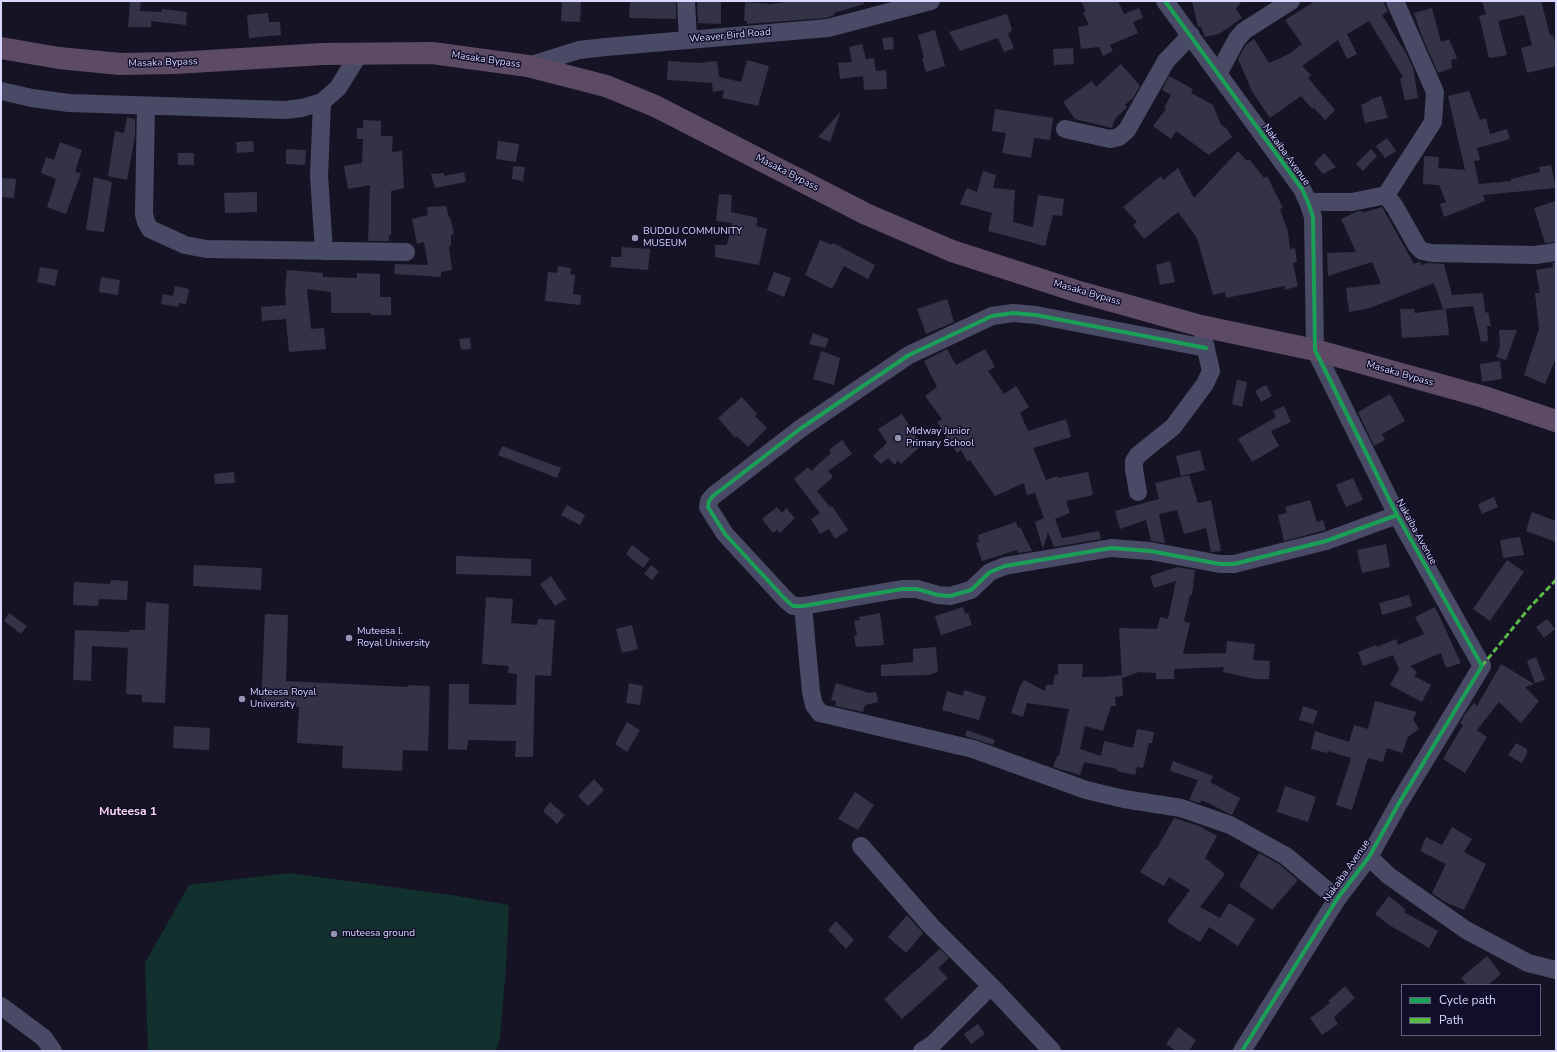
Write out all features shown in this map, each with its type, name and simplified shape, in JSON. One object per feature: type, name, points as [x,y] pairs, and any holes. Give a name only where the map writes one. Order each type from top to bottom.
[{"type":"highway","name":"Masaka Bypass","points":[[1,48],[58,58],[120,64],[358,54],[432,53],[528,66],[606,86],[655,106],[866,214],[952,251],[1076,291],[1201,326],[1315,350],[1484,397],[1556,421]]},
{"type":"street","points":[[686,1],[688,40]]},
{"type":"street","name":"Weaver Bird Road","points":[[528,66],[579,50],[828,28],[931,1]]},
{"type":"street","name":"Nakaiba Avenue","points":[[1165,1],[1302,188],[1313,217],[1315,350],[1397,515],[1482,666],[1399,803],[1369,857],[1336,898],[1242,1051]]},
{"type":"street","points":[[1218,74],[1237,39],[1244,31],[1291,1]]},
{"type":"street","points":[[1308,202],[1352,202],[1386,195],[1433,122],[1436,106],[1435,92],[1398,2]]},
{"type":"street","points":[[1065,129],[1110,139],[1119,137],[1127,130],[1166,61],[1191,35]]},
{"type":"street","points":[[1,91],[51,101],[146,106],[285,110],[302,108],[322,102],[338,88],[358,54]]},
{"type":"street","points":[[322,102],[319,176],[324,250]]},
{"type":"street","points":[[146,106],[144,214],[150,229],[185,245],[206,249],[406,252]]},
{"type":"street","points":[[1386,195],[1395,207],[1417,246],[1422,251],[1432,253],[1535,255],[1556,252]]},
{"type":"street","points":[[1206,348],[1076,322],[1013,313],[992,316],[909,355],[800,428],[709,501],[708,507],[725,534],[793,606],[803,606],[880,594],[902,589],[917,589],[938,595],[950,596],[971,590],[990,572],[1005,566],[1112,548],[1150,551],[1220,564],[1234,564],[1326,541],[1397,515]]},
{"type":"street","points":[[1138,492],[1134,461],[1138,455],[1173,427],[1205,384],[1211,371],[1201,326]]},
{"type":"street","points":[[803,606],[811,692],[814,705],[820,714],[972,749],[1086,790],[1124,799],[1181,808],[1230,825],[1286,856],[1336,898]]},
{"type":"street","points":[[861,846],[931,926],[991,986],[1052,1051]]},
{"type":"street","points":[[1369,857],[1389,876],[1466,930],[1528,963],[1548,970],[1556,970]]},
{"type":"street","points":[[922,1051],[933,1044],[991,986]]},
{"type":"street","points":[[1,1006],[44,1038],[53,1051]]},
{"type":"green space","name":"muteesa ground","points":[[289,873],[451,895],[509,905],[500,1038],[496,1051],[148,1051],[145,963],[189,885]]},
{"type":"building","points":[[130,1],[141,1],[140,11],[161,12],[162,9],[187,12],[186,25],[151,21],[151,27],[128,27]]},
{"type":"building","points":[[562,1],[581,1],[580,22],[561,21]]},
{"type":"building","points":[[630,1],[676,2],[676,19],[629,18]]},
{"type":"building","points":[[697,1],[721,2],[721,24],[698,23]]},
{"type":"building","points":[[795,1],[863,1],[864,4],[834,13],[834,15],[826,18],[747,24],[747,21],[744,21],[745,2],[770,4]]},
{"type":"building","points":[[1081,1],[1118,1],[1124,14],[1139,8],[1143,18],[1133,22],[1138,33],[1110,45],[1113,51],[1103,56],[1099,47],[1081,49],[1078,27],[1089,25],[1083,13],[1086,12]]},
{"type":"building","points":[[1192,1],[1242,1],[1236,9],[1242,18],[1219,34],[1205,37],[1201,27],[1198,27]]},
{"type":"building","points":[[1315,1],[1383,1],[1388,11],[1382,15],[1406,53],[1413,68],[1418,98],[1405,100],[1400,79],[1403,77],[1369,21],[1347,34],[1357,54],[1347,59],[1338,40],[1302,66],[1311,75],[1308,78],[1335,110],[1325,120],[1314,108],[1312,109],[1301,96],[1270,118],[1253,93],[1238,59],[1246,45],[1254,39],[1269,63],[1289,54],[1302,44],[1285,20]]},
{"type":"building","points":[[1482,1],[1541,1],[1550,35],[1553,35],[1556,46],[1556,66],[1527,73],[1521,48],[1532,45],[1524,15],[1498,21],[1507,55],[1489,58],[1479,16],[1486,14]]},
{"type":"building","points":[[1432,8],[1441,42],[1449,39],[1457,58],[1451,60],[1452,68],[1438,73],[1421,34],[1414,13]]},
{"type":"building","points":[[268,13],[269,22],[280,22],[281,35],[249,38],[247,15]]},
{"type":"building","points":[[1007,14],[1012,30],[1008,34],[1014,48],[1004,52],[998,38],[960,51],[949,32]]},
{"type":"building","points":[[935,30],[945,66],[926,72],[918,35]]},
{"type":"building","points":[[893,37],[894,49],[884,50],[882,38]]},
{"type":"building","points":[[862,44],[866,59],[874,58],[876,71],[886,70],[887,89],[864,90],[863,76],[840,79],[838,63],[852,62],[849,47]]},
{"type":"building","points":[[1073,48],[1074,64],[1054,65],[1053,49]]},
{"type":"building","points":[[747,60],[769,66],[758,106],[722,98],[724,90],[713,92],[712,83],[667,80],[668,61],[699,63],[717,61],[719,77],[741,82]]},
{"type":"building","points":[[1121,64],[1140,86],[1133,98],[1125,105],[1127,107],[1115,119],[1112,128],[1075,119],[1063,102],[1092,81],[1096,87]]},
{"type":"building","points":[[1169,76],[1193,89],[1191,93],[1213,105],[1221,125],[1226,128],[1232,137],[1209,155],[1176,131],[1171,139],[1153,126],[1166,109],[1164,108],[1171,95],[1162,90]]},
{"type":"building","points":[[1469,91],[1480,120],[1486,118],[1490,134],[1507,129],[1510,139],[1477,148],[1480,160],[1474,161],[1479,184],[1511,181],[1511,179],[1540,172],[1539,167],[1551,165],[1556,188],[1483,195],[1485,201],[1444,217],[1440,204],[1446,202],[1439,185],[1423,184],[1424,156],[1439,157],[1438,168],[1465,170],[1448,96]]},
{"type":"building","points":[[1381,96],[1388,118],[1365,123],[1361,105],[1370,101],[1369,100]]},
{"type":"building","points":[[995,109],[1053,118],[1050,140],[1034,138],[1031,158],[1002,153],[1006,133],[992,131]]},
{"type":"building","points":[[841,111],[830,142],[818,137]]},
{"type":"building","points":[[127,117],[135,119],[135,136],[127,180],[108,176],[115,131],[124,133]]},
{"type":"building","points":[[363,120],[381,121],[381,136],[393,136],[392,152],[402,151],[404,188],[391,191],[391,235],[389,235],[389,241],[368,241],[370,185],[348,189],[344,166],[362,163],[363,139],[357,139],[357,128],[363,128]]},
{"type":"building","points":[[1387,138],[1396,151],[1385,158],[1376,146]]},
{"type":"building","points":[[253,141],[254,152],[237,153],[236,142]]},
{"type":"building","points":[[498,141],[519,144],[516,162],[496,159]]},
{"type":"building","points":[[60,142],[82,150],[75,172],[81,173],[66,214],[47,207],[56,179],[41,173],[46,157],[54,160]]},
{"type":"building","points":[[286,149],[306,150],[305,165],[286,164]]},
{"type":"building","points":[[1371,149],[1377,156],[1363,171],[1356,164]]},
{"type":"building","points":[[1238,151],[1247,161],[1249,159],[1264,178],[1267,176],[1283,208],[1280,209],[1288,232],[1290,249],[1295,248],[1297,262],[1293,263],[1298,286],[1285,290],[1285,286],[1226,298],[1225,292],[1213,295],[1197,238],[1178,212],[1144,239],[1133,225],[1137,222],[1123,207],[1161,176],[1163,180],[1178,168],[1194,198]]},
{"type":"building","points":[[178,153],[194,153],[194,165],[178,165]]},
{"type":"building","points":[[1324,153],[1336,167],[1323,174],[1314,163]]},
{"type":"building","points":[[513,166],[525,167],[523,181],[512,179]]},
{"type":"building","points":[[983,171],[996,175],[993,188],[1015,190],[1013,222],[1033,227],[1038,195],[1064,199],[1062,216],[1053,215],[1045,246],[988,231],[992,213],[960,204],[967,188],[977,192]]},
{"type":"building","points":[[464,172],[466,182],[435,188],[431,174],[444,173],[444,176]]},
{"type":"building","points":[[94,177],[112,182],[104,232],[86,230]]},
{"type":"building","points":[[1,178],[16,179],[14,198],[1,197]]},
{"type":"building","points":[[257,192],[257,212],[225,213],[224,193]]},
{"type":"building","points":[[719,194],[732,195],[731,212],[758,218],[756,226],[767,229],[759,265],[715,257],[715,245],[727,245],[732,223],[716,221]]},
{"type":"building","points":[[1556,201],[1556,242],[1545,243],[1534,208]]},
{"type":"building","points":[[446,206],[454,234],[451,235],[451,246],[449,246],[452,270],[441,272],[441,277],[394,274],[395,264],[428,265],[424,242],[417,244],[412,219],[428,215],[427,207]]},
{"type":"building","points":[[1382,207],[1414,264],[1420,261],[1421,265],[1428,263],[1444,264],[1452,295],[1483,293],[1485,313],[1488,312],[1491,326],[1487,326],[1488,341],[1481,342],[1473,306],[1443,309],[1434,283],[1370,308],[1349,312],[1346,288],[1381,284],[1372,262],[1328,276],[1327,253],[1356,252],[1341,219],[1358,211],[1362,211],[1362,213]]},
{"type":"building","points":[[820,240],[832,245],[833,243],[875,265],[868,279],[844,266],[832,289],[805,275]]},
{"type":"building","points":[[622,247],[650,249],[648,270],[611,267],[611,257],[621,257]]},
{"type":"building","points":[[1170,261],[1175,282],[1160,285],[1156,265]]},
{"type":"building","points":[[1552,263],[1556,263],[1556,358],[1545,384],[1524,375],[1539,329],[1535,293],[1540,293],[1536,270],[1553,267]]},
{"type":"building","points":[[558,266],[571,268],[570,274],[575,275],[573,294],[581,295],[580,305],[545,301],[548,272],[557,273]]},
{"type":"building","points":[[40,267],[58,270],[55,286],[37,282]]},
{"type":"building","points":[[287,270],[323,273],[323,277],[357,278],[357,273],[380,274],[380,297],[391,297],[391,315],[371,315],[371,313],[331,313],[331,292],[307,289],[311,329],[324,328],[326,349],[289,352],[286,319],[262,321],[261,307],[286,305],[285,291]]},
{"type":"building","points":[[774,272],[791,278],[784,297],[767,290]]},
{"type":"building","points":[[101,277],[120,280],[118,295],[99,292]]},
{"type":"building","points":[[175,286],[189,289],[186,304],[179,303],[178,307],[161,304],[163,294],[173,296]]},
{"type":"building","points":[[947,299],[954,322],[926,334],[917,309]]},
{"type":"building","points":[[1400,309],[1414,309],[1415,313],[1446,309],[1449,335],[1402,338]]},
{"type":"building","points":[[1499,330],[1517,330],[1506,360],[1496,357],[1500,348]]},
{"type":"building","points":[[813,333],[829,339],[825,348],[809,344]]},
{"type":"building","points":[[470,338],[471,349],[461,350],[459,339]]},
{"type":"building","points":[[947,349],[956,365],[985,349],[995,367],[988,371],[1004,394],[1016,386],[1029,407],[1020,413],[1028,431],[1066,419],[1071,437],[1033,448],[1046,480],[1057,476],[1058,478],[1088,472],[1093,495],[1066,501],[1070,513],[1055,519],[1062,538],[1099,531],[1101,539],[1054,547],[1048,532],[1043,549],[1035,522],[1044,518],[1035,493],[1027,495],[1024,483],[995,496],[970,460],[967,461],[961,450],[957,453],[937,422],[942,419],[925,396],[937,387],[924,361]]},
{"type":"building","points":[[821,351],[840,358],[834,385],[813,379]]},
{"type":"building","points":[[1500,361],[1502,379],[1482,382],[1480,364]]},
{"type":"building","points":[[1237,380],[1247,382],[1242,407],[1232,404]]},
{"type":"building","points":[[1266,385],[1272,396],[1261,402],[1255,391]]},
{"type":"building","points":[[1390,394],[1405,421],[1382,434],[1385,440],[1374,446],[1358,412]]},
{"type":"building","points":[[742,397],[757,414],[755,416],[767,428],[748,447],[737,436],[735,438],[718,418]]},
{"type":"building","points":[[1284,406],[1291,422],[1271,431],[1279,446],[1252,462],[1238,439],[1276,417],[1273,411]]},
{"type":"building","points":[[902,414],[915,435],[923,444],[901,464],[898,460],[895,465],[888,458],[881,464],[873,456],[887,443],[878,429]]},
{"type":"building","points":[[842,440],[852,454],[828,471],[833,477],[817,491],[830,507],[832,506],[848,530],[835,539],[829,529],[820,534],[811,519],[820,513],[794,479],[808,467],[811,471],[831,453],[829,450]]},
{"type":"building","points":[[502,446],[561,468],[557,478],[498,455]]},
{"type":"building","points":[[1200,450],[1205,470],[1181,476],[1176,456]]},
{"type":"building","points":[[234,472],[235,483],[215,484],[214,474]]},
{"type":"building","points":[[1189,475],[1198,503],[1211,500],[1221,551],[1211,552],[1206,528],[1184,534],[1177,510],[1159,514],[1165,543],[1151,541],[1146,520],[1120,529],[1115,511],[1159,499],[1155,483]]},
{"type":"building","points":[[1353,478],[1363,500],[1346,507],[1336,485]]},
{"type":"building","points":[[1494,497],[1498,507],[1482,514],[1478,504]]},
{"type":"building","points":[[1310,500],[1317,522],[1323,520],[1326,530],[1284,541],[1278,515],[1287,513],[1285,507]]},
{"type":"building","points":[[567,505],[585,515],[580,525],[561,515]]},
{"type":"building","points":[[777,507],[782,513],[786,508],[795,518],[780,533],[777,530],[773,533],[762,519]]},
{"type":"building","points":[[1532,512],[1556,521],[1556,542],[1526,531]]},
{"type":"building","points":[[1016,522],[1032,551],[1018,553],[1017,550],[982,561],[976,543],[979,542],[978,535]]},
{"type":"building","points":[[1520,537],[1524,555],[1503,558],[1500,540]]},
{"type":"building","points":[[1386,544],[1390,567],[1362,573],[1357,550]]},
{"type":"building","points":[[632,545],[650,559],[643,568],[626,554]]},
{"type":"building","points":[[456,556],[531,559],[531,576],[456,574]]},
{"type":"building","points":[[1507,560],[1524,572],[1490,621],[1473,609]]},
{"type":"building","points":[[194,565],[262,568],[261,590],[193,586]]},
{"type":"building","points":[[651,565],[659,572],[652,580],[644,574]]},
{"type":"building","points":[[1177,567],[1195,570],[1192,595],[1190,595],[1184,621],[1190,623],[1183,654],[1226,653],[1227,641],[1255,644],[1253,660],[1270,661],[1269,679],[1255,679],[1223,672],[1224,667],[1174,669],[1174,679],[1156,679],[1156,673],[1139,672],[1122,678],[1123,696],[1115,697],[1116,706],[1111,706],[1103,731],[1085,726],[1080,749],[1101,756],[1104,741],[1133,748],[1137,729],[1154,732],[1152,743],[1149,743],[1143,768],[1137,767],[1135,775],[1117,771],[1117,769],[1084,762],[1080,775],[1053,767],[1057,756],[1059,756],[1069,709],[1027,703],[1023,717],[1011,713],[1020,686],[1024,680],[1045,691],[1046,685],[1053,685],[1055,674],[1058,675],[1058,664],[1083,664],[1082,677],[1122,675],[1119,628],[1157,629],[1160,617],[1168,619],[1176,581],[1154,588],[1150,576]]},
{"type":"building","points":[[551,576],[566,599],[555,606],[540,584]]},
{"type":"building","points":[[111,580],[128,581],[127,600],[99,599],[98,606],[73,605],[74,582],[110,584]]},
{"type":"building","points":[[1409,595],[1412,606],[1382,615],[1379,603]]},
{"type":"building","points":[[486,597],[513,599],[511,623],[537,625],[538,619],[555,620],[551,676],[535,675],[533,757],[515,757],[516,741],[468,740],[467,750],[448,749],[449,684],[469,684],[469,704],[516,705],[517,674],[508,673],[509,666],[482,664]]},
{"type":"building","points":[[146,602],[169,604],[165,703],[142,702],[142,695],[126,694],[128,648],[92,646],[91,681],[73,680],[75,630],[129,632],[129,630],[145,630]]},
{"type":"building","points":[[963,607],[965,614],[968,613],[972,625],[941,635],[935,616]]},
{"type":"building","points":[[1435,607],[1461,663],[1446,668],[1441,653],[1410,666],[1417,672],[1414,676],[1431,685],[1422,702],[1390,685],[1399,669],[1393,655],[1363,666],[1358,652],[1376,645],[1377,647],[1396,639],[1398,645],[1424,634],[1415,617]]},
{"type":"building","points":[[9,613],[27,626],[21,634],[4,621]]},
{"type":"building","points":[[880,613],[884,645],[856,647],[854,636],[857,635],[854,621],[860,620],[859,617]]},
{"type":"building","points":[[265,614],[288,615],[286,681],[408,687],[408,685],[430,686],[428,751],[403,750],[402,771],[342,768],[343,746],[297,743],[299,707],[296,707],[296,705],[261,704]]},
{"type":"building","points":[[1547,619],[1555,629],[1544,638],[1536,627]]},
{"type":"building","points":[[632,625],[638,649],[622,653],[616,629]]},
{"type":"building","points":[[936,647],[938,672],[928,675],[881,676],[881,665],[913,662],[913,649]]},
{"type":"building","points":[[1536,657],[1545,680],[1535,683],[1527,661]]},
{"type":"building","points":[[1501,664],[1534,684],[1525,687],[1539,701],[1521,723],[1499,702],[1477,730],[1487,737],[1465,773],[1443,759],[1463,725],[1460,723],[1465,714],[1474,703],[1477,706]]},
{"type":"building","points":[[629,683],[643,686],[640,705],[626,703]]},
{"type":"building","points":[[836,683],[869,693],[876,692],[878,702],[865,705],[863,712],[835,706],[836,701],[831,700]]},
{"type":"building","points":[[964,690],[986,697],[979,720],[942,710],[947,691],[963,696]]},
{"type":"building","points":[[1375,701],[1417,712],[1413,719],[1419,729],[1408,737],[1402,753],[1387,748],[1383,762],[1368,758],[1352,810],[1336,805],[1351,758],[1328,751],[1327,753],[1311,749],[1315,731],[1349,742],[1354,725],[1368,729]]},
{"type":"building","points":[[1303,706],[1318,711],[1313,724],[1299,720]]},
{"type":"building","points":[[627,722],[640,730],[627,752],[615,744]]},
{"type":"building","points":[[174,726],[210,728],[209,750],[173,748]]},
{"type":"building","points":[[967,730],[995,740],[993,745],[965,736]]},
{"type":"building","points":[[1516,743],[1527,749],[1527,753],[1522,763],[1508,755]]},
{"type":"building","points":[[1173,761],[1213,776],[1210,782],[1240,798],[1232,815],[1202,800],[1200,803],[1189,800],[1198,780],[1170,771]]},
{"type":"building","points":[[594,779],[604,790],[588,806],[578,796]]},
{"type":"building","points":[[1285,786],[1316,797],[1308,822],[1277,812]]},
{"type":"building","points":[[855,792],[874,805],[858,830],[838,819]]},
{"type":"building","points":[[550,802],[565,815],[557,824],[543,811]]},
{"type":"building","points":[[1174,818],[1199,826],[1217,836],[1205,858],[1225,874],[1200,907],[1220,918],[1229,903],[1255,919],[1238,946],[1209,927],[1200,942],[1176,928],[1167,921],[1190,890],[1169,877],[1164,886],[1140,872],[1155,849],[1156,850]]},
{"type":"building","points":[[1452,827],[1472,839],[1464,852],[1486,864],[1464,910],[1445,902],[1432,893],[1446,864],[1420,851],[1426,837],[1442,845]]},
{"type":"building","points":[[1259,853],[1280,865],[1298,880],[1272,910],[1239,886]]},
{"type":"building","points":[[1389,896],[1406,910],[1404,912],[1438,931],[1429,948],[1389,925],[1375,914]]},
{"type":"building","points":[[907,915],[923,933],[906,953],[888,937]]},
{"type":"building","points":[[836,921],[854,940],[846,949],[828,930]]},
{"type":"building","points":[[940,949],[949,958],[938,968],[948,978],[902,1019],[884,999]]},
{"type":"building","points":[[1487,956],[1501,974],[1489,984],[1466,984],[1461,978]]},
{"type":"building","points":[[1345,986],[1355,998],[1334,1017],[1338,1024],[1322,1035],[1310,1018],[1330,1003],[1328,1001]]},
{"type":"building","points":[[978,1024],[985,1034],[971,1044],[964,1034]]},
{"type":"building","points":[[1178,1027],[1196,1040],[1189,1051],[1176,1051],[1166,1044]]},
{"type":"marked path","points":[[1482,666],[1530,607],[1556,580]]},
{"type":"cycle path","points":[[1165,1],[1302,189],[1313,217],[1315,350],[1397,515],[1482,666],[1399,803],[1369,857],[1337,899],[1242,1051]]},
{"type":"cycle path","points":[[1206,348],[1036,315],[1013,313],[992,316],[909,355],[800,429],[713,496],[709,501],[708,507],[725,534],[793,606],[803,606],[902,589],[917,589],[938,595],[950,596],[971,590],[990,572],[1005,566],[1111,548],[1150,551],[1220,564],[1234,564],[1326,541],[1397,515]]},
{"type":"place","name":"BUDDU COMMUNITY MUSEUM","points":[[635,238]]},
{"type":"place","name":"Midway Junior Primary School","points":[[898,438]]},
{"type":"place","name":"Muteesa I. Royal University","points":[[349,638]]},
{"type":"place","name":"Muteesa Royal University","points":[[242,699]]},
{"type":"place","name":"muteesa ground","points":[[334,934]]},
{"type":"district","name":"Muteesa 1","points":[[128,812]]}]
